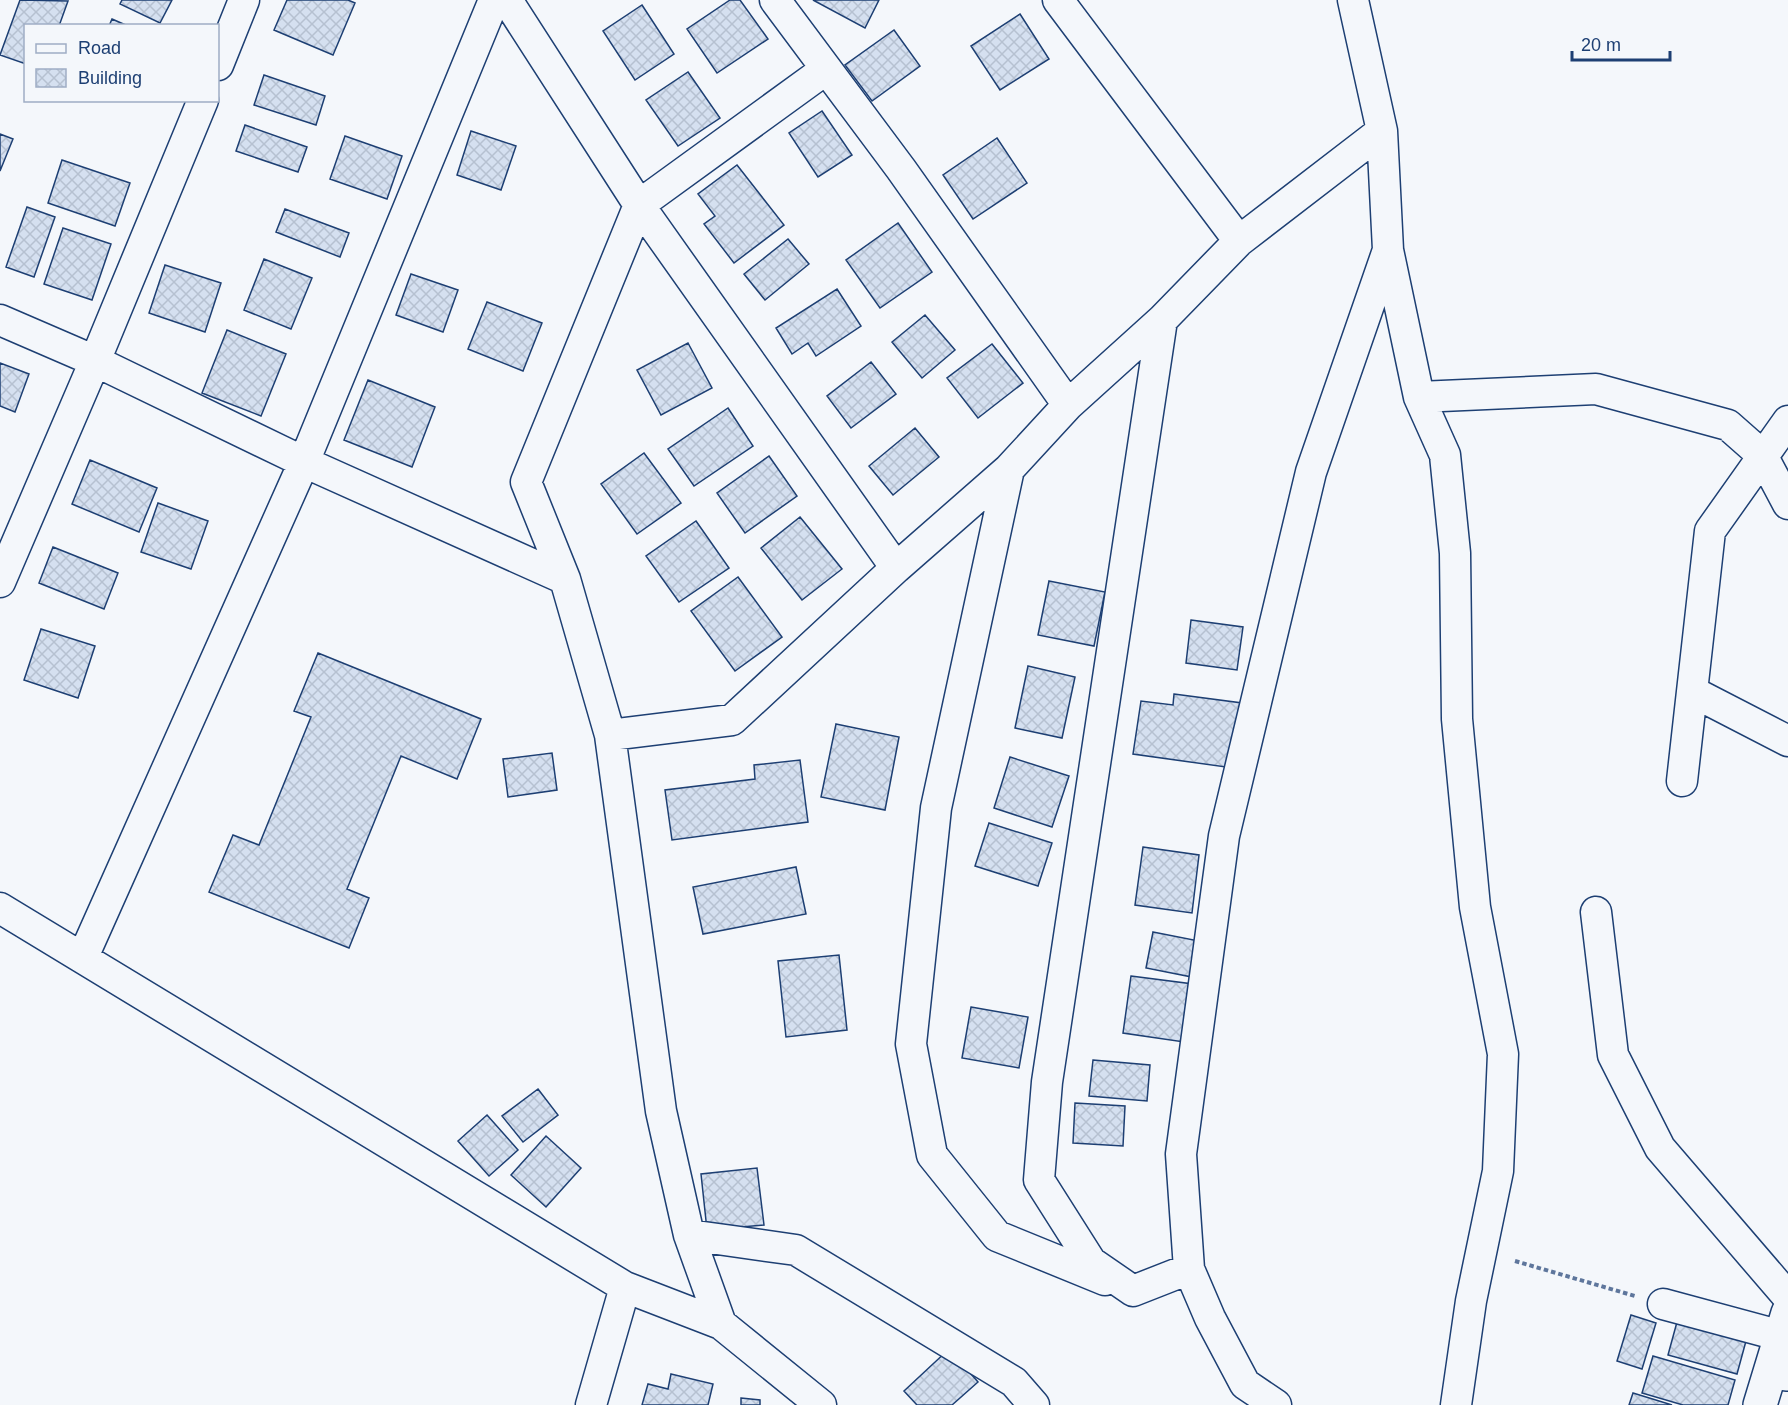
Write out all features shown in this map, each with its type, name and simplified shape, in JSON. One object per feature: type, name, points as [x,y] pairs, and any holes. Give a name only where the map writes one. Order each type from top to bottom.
[{"type":"street","points":[[219,62],[244,0]]},
{"type":"street","points":[[83,957],[304,462],[494,0]]},
{"type":"street","points":[[507,0],[639,205],[896,568]]},
{"type":"street","points":[[775,0],[901,169],[1068,405]]},
{"type":"street","points":[[1058,0],[1239,241]]},
{"type":"street","points":[[1353,0],[1382,131],[1388,250],[1419,397],[1445,455],[1455,553],[1457,719],[1476,907],[1503,1054],[1498,1171],[1471,1301],[1456,1405]]},
{"type":"street","points":[[721,1324],[689,1235],[661,1111],[610,735],[565,579],[525,482],[639,205],[825,70]]},
{"type":"street","points":[[0,582],[202,102]]},
{"type":"street","points":[[610,735],[732,720],[896,568],[1009,469],[1068,405],[1162,320],[1239,241],[1382,131]]},
{"type":"street","points":[[1276,1405],[1245,1384],[1210,1318],[1189,1269],[1181,1154],[1224,836],[1311,472],[1388,250]]},
{"type":"street","points":[[0,320],[95,361],[304,462],[565,579]]},
{"type":"street","points":[[1133,1291],[1091,1262],[1039,1180],[1048,1070],[1162,320]]},
{"type":"street","points":[[1419,397],[1596,389],[1728,425],[1762,455],[1788,504]]},
{"type":"street","points":[[1682,781],[1710,531],[1788,421]]},
{"type":"street","points":[[1009,469],[936,808],[911,1044],[932,1155],[997,1236],[1133,1291],[1189,1269]]},
{"type":"street","points":[[1693,692],[1788,741]]},
{"type":"street","points":[[0,908],[625,1287],[721,1324],[821,1405]]},
{"type":"street","points":[[1596,912],[1613,1055],[1660,1148],[1788,1297]]},
{"type":"street","points":[[689,1235],[796,1250],[1014,1382],[1034,1405]]},
{"type":"street","points":[[591,1405],[625,1287]]},
{"type":"street","points":[[1663,1304],[1785,1324],[1780,1373],[1760,1405]]},
{"type":"path","points":[[1515,1261],[1663,1304]]},
{"type":"building","points":[[20,0],[68,1],[60,24],[24,24],[24,63],[0,55]]},
{"type":"building","points":[[122,0],[172,0],[160,23],[120,4]]},
{"type":"building","points":[[287,0],[348,0],[355,3],[333,55],[274,30]]},
{"type":"building","points":[[730,0],[740,0],[768,39],[717,73],[687,29]]},
{"type":"building","points":[[813,0],[879,0],[865,28]]},
{"type":"building","points":[[642,5],[674,54],[635,80],[603,31]]},
{"type":"building","points":[[1020,14],[1049,59],[1000,90],[971,46]]},
{"type":"building","points":[[112,19],[123,24],[110,24]]},
{"type":"building","points":[[894,30],[920,66],[872,101],[845,65]]},
{"type":"building","points":[[688,72],[720,118],[678,146],[646,100]]},
{"type":"building","points":[[264,75],[325,96],[316,125],[254,105]]},
{"type":"building","points":[[822,111],[852,155],[818,177],[789,133]]},
{"type":"building","points":[[245,125],[307,147],[298,172],[236,151]]},
{"type":"building","points":[[471,131],[516,146],[501,190],[457,175]]},
{"type":"building","points":[[0,134],[13,139],[0,171]]},
{"type":"building","points":[[345,136],[402,156],[387,199],[330,179]]},
{"type":"building","points":[[997,138],[1027,183],[973,219],[943,175]]},
{"type":"building","points":[[62,160],[130,183],[115,226],[48,203]]},
{"type":"building","points":[[737,165],[784,225],[734,263],[704,224],[715,216],[698,194]]},
{"type":"building","points":[[27,207],[55,217],[34,277],[6,267]]},
{"type":"building","points":[[285,209],[349,233],[340,257],[276,232]]},
{"type":"building","points":[[898,223],[932,272],[880,308],[846,260]]},
{"type":"building","points":[[63,228],[111,244],[92,300],[44,284]]},
{"type":"building","points":[[788,239],[809,264],[765,300],[744,274]]},
{"type":"building","points":[[264,259],[312,278],[291,329],[244,310]]},
{"type":"building","points":[[165,265],[221,283],[205,332],[149,313]]},
{"type":"building","points":[[411,274],[458,290],[443,332],[396,315]]},
{"type":"building","points":[[837,289],[861,326],[816,356],[808,343],[792,354],[776,328]]},
{"type":"building","points":[[487,302],[542,323],[523,371],[468,349]]},
{"type":"building","points":[[925,315],[955,350],[922,378],[892,342]]},
{"type":"building","points":[[227,330],[286,354],[261,416],[202,393]]},
{"type":"building","points":[[688,343],[712,388],[661,415],[637,370]]},
{"type":"building","points":[[992,344],[1023,383],[978,418],[947,378]]},
{"type":"building","points":[[871,362],[896,394],[851,428],[827,396]]},
{"type":"building","points":[[0,363],[29,374],[15,412],[0,406]]},
{"type":"building","points":[[368,380],[435,407],[412,467],[344,440]]},
{"type":"building","points":[[728,408],[753,446],[694,486],[668,449]]},
{"type":"building","points":[[915,428],[939,457],[893,495],[869,466]]},
{"type":"building","points":[[644,453],[681,503],[637,534],[601,484]]},
{"type":"building","points":[[769,456],[797,496],[745,533],[717,493]]},
{"type":"building","points":[[90,460],[157,488],[139,532],[72,504]]},
{"type":"building","points":[[158,503],[208,521],[191,569],[141,552]]},
{"type":"building","points":[[800,517],[842,569],[802,600],[761,548]]},
{"type":"building","points":[[696,521],[729,568],[679,602],[646,556]]},
{"type":"building","points":[[53,547],[118,573],[104,609],[39,583]]},
{"type":"building","points":[[738,577],[782,637],[735,671],[691,611]]},
{"type":"building","points":[[1049,581],[1105,592],[1094,646],[1038,635]]},
{"type":"building","points":[[1191,620],[1243,627],[1237,670],[1186,663]]},
{"type":"building","points":[[41,629],[95,646],[78,698],[24,680]]},
{"type":"building","points":[[318,653],[481,719],[457,779],[401,756],[347,889],[369,898],[349,948],[209,892],[233,835],[259,845],[311,717],[294,711]]},
{"type":"building","points":[[1028,666],[1075,677],[1062,738],[1015,728]]},
{"type":"building","points":[[1174,694],[1242,703],[1233,768],[1133,754],[1141,701],[1173,705]]},
{"type":"building","points":[[836,724],[899,737],[885,810],[821,797]]},
{"type":"building","points":[[552,753],[557,790],[508,797],[503,759]]},
{"type":"building","points":[[1010,757],[1069,776],[1052,827],[994,808]]},
{"type":"building","points":[[800,760],[808,822],[672,840],[665,790],[755,779],[754,765]]},
{"type":"building","points":[[989,823],[1052,843],[1038,886],[975,866]]},
{"type":"building","points":[[1143,847],[1199,855],[1192,913],[1135,905]]},
{"type":"building","points":[[796,867],[806,914],[703,934],[693,887]]},
{"type":"building","points":[[1153,932],[1199,941],[1192,977],[1146,968]]},
{"type":"building","points":[[839,955],[847,1030],[786,1037],[778,961]]},
{"type":"building","points":[[1131,976],[1193,984],[1184,1042],[1123,1033]]},
{"type":"building","points":[[971,1007],[1028,1017],[1019,1068],[962,1058]]},
{"type":"building","points":[[1093,1060],[1150,1065],[1147,1101],[1089,1096]]},
{"type":"building","points":[[538,1089],[558,1115],[523,1142],[502,1116]]},
{"type":"building","points":[[1075,1103],[1125,1106],[1123,1146],[1073,1143]]},
{"type":"building","points":[[487,1115],[518,1150],[489,1176],[458,1141]]},
{"type":"building","points":[[546,1136],[581,1168],[546,1207],[511,1175]]},
{"type":"building","points":[[757,1168],[764,1225],[707,1230],[701,1174]]},
{"type":"building","points":[[1631,1315],[1656,1323],[1642,1369],[1617,1361]]},
{"type":"building","points":[[1677,1322],[1746,1341],[1737,1374],[1668,1355]]},
{"type":"building","points":[[949,1349],[978,1382],[952,1405],[917,1405],[904,1391]]},
{"type":"building","points":[[1653,1356],[1735,1380],[1728,1405],[1683,1405],[1642,1393]]},
{"type":"building","points":[[671,1374],[713,1384],[708,1405],[642,1405],[648,1384],[668,1389]]},
{"type":"building","points":[[1633,1393],[1672,1405],[1629,1405]]},
{"type":"building","points":[[741,1398],[760,1400],[760,1405],[741,1405]]}]
